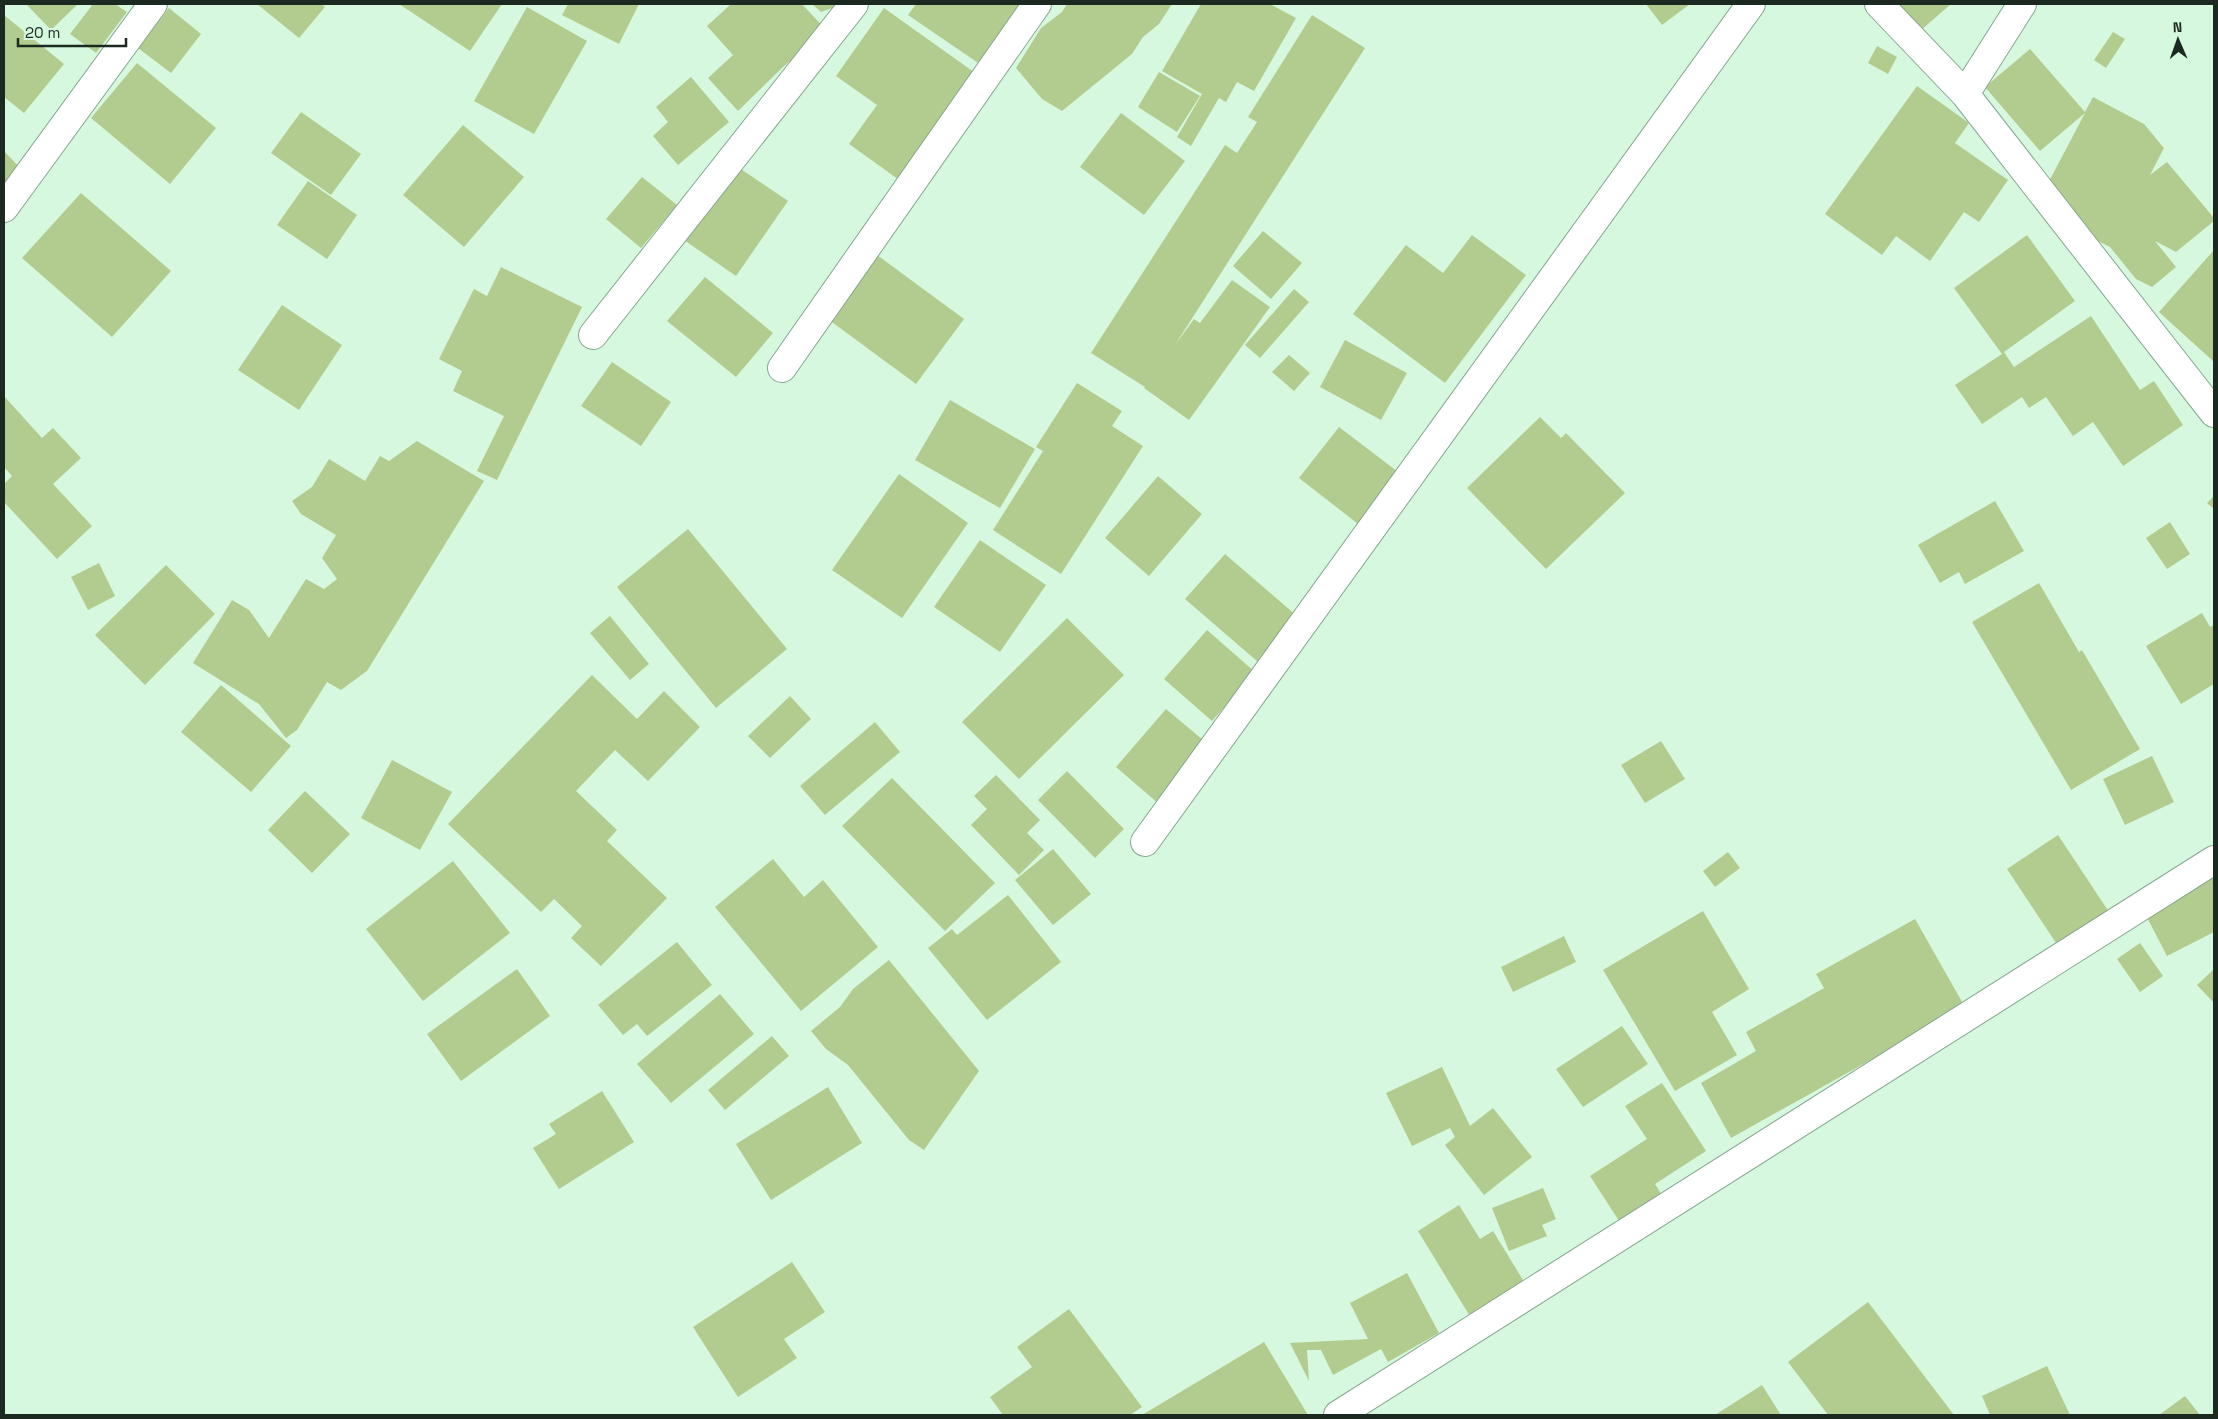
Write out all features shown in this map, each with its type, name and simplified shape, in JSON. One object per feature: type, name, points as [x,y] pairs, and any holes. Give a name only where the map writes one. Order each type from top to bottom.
[{"type":"street","points":[[4,208],[153,4]]},
{"type":"street","points":[[593,335],[854,4]]},
{"type":"street","points":[[782,368],[1037,4]]},
{"type":"street","points":[[1145,842],[1751,4]]},
{"type":"street","points":[[1879,4],[1965,94],[2214,413]]},
{"type":"street","points":[[1965,94],[2022,4]]},
{"type":"street","points":[[1338,1415],[2214,860]]},
{"type":"building","points":[[78,4],[51,30],[27,5]]},
{"type":"building","points":[[93,4],[115,4],[127,12],[96,53],[70,34]]},
{"type":"building","points":[[257,4],[321,4],[325,7],[299,38]]},
{"type":"building","points":[[399,4],[502,4],[470,51]]},
{"type":"building","points":[[568,4],[639,4],[619,44],[562,15]]},
{"type":"building","points":[[731,4],[802,4],[827,31],[783,67],[738,111],[708,78],[733,55],[707,26]]},
{"type":"building","points":[[812,4],[844,4],[821,12]]},
{"type":"building","points":[[916,4],[1026,4],[984,67],[908,15]]},
{"type":"building","points":[[1067,4],[1172,4],[1159,24],[1143,37],[1132,54],[1062,111],[1042,99],[1016,68],[1041,28],[1062,12]]},
{"type":"building","points":[[1201,4],[1270,4],[1296,18],[1254,91],[1237,82],[1226,102],[1219,98],[1191,146],[1177,137],[1202,94],[1162,71]]},
{"type":"building","points":[[1646,4],[1690,4],[1662,25]]},
{"type":"building","points":[[1896,4],[1951,4],[1920,31]]},
{"type":"building","points":[[527,7],[587,41],[534,134],[474,101]]},
{"type":"building","points":[[169,8],[201,34],[171,73],[138,48]]},
{"type":"building","points":[[884,8],[978,75],[902,182],[849,144],[877,105],[836,76]]},
{"type":"building","points":[[4,15],[64,64],[24,113],[4,97]]},
{"type":"building","points":[[1312,15],[1365,48],[1175,345],[1194,319],[1200,323],[1232,280],[1270,307],[1189,420],[1145,387],[1091,353],[1225,145],[1237,153],[1257,122],[1248,117]]},
{"type":"building","points":[[2113,32],[2125,39],[2106,68],[2094,60]]},
{"type":"building","points":[[1877,46],[1897,57],[1888,74],[1868,63]]},
{"type":"building","points":[[2030,49],[2085,112],[2093,97],[2144,124],[2164,148],[2150,175],[2167,162],[2214,218],[2214,221],[2176,252],[2155,241],[2176,267],[2152,287],[2136,279],[2110,247],[2086,235],[2046,187],[2085,113],[2040,151],[1985,87]]},
{"type":"building","points":[[137,63],[216,128],[170,184],[91,118]]},
{"type":"building","points":[[1159,72],[1200,96],[1177,132],[1138,107]]},
{"type":"building","points":[[691,77],[729,122],[678,165],[653,136],[668,122],[656,107]]},
{"type":"building","points":[[1917,86],[1969,123],[1955,143],[2008,180],[1979,222],[1964,212],[1930,261],[1896,236],[1882,255],[1825,214]]},
{"type":"building","points":[[301,112],[361,154],[331,195],[271,153]]},
{"type":"building","points":[[1121,113],[1185,161],[1144,215],[1080,167]]},
{"type":"building","points":[[463,125],[524,177],[464,247],[403,195]]},
{"type":"building","points":[[4,151],[23,171],[4,189]]},
{"type":"building","points":[[735,165],[788,201],[736,276],[684,240]]},
{"type":"building","points":[[642,177],[677,205],[641,248],[606,219]]},
{"type":"building","points":[[308,181],[357,215],[327,259],[277,225]]},
{"type":"building","points":[[81,193],[171,271],[112,337],[22,258]]},
{"type":"building","points":[[1263,231],[1302,263],[1271,299],[1233,266]]},
{"type":"building","points":[[1472,235],[1526,275],[1445,383],[1353,314],[1406,245],[1443,273]]},
{"type":"building","points":[[2027,235],[2075,301],[2004,352],[2014,367],[2091,316],[2140,390],[2154,381],[2183,425],[2123,466],[2093,422],[2073,436],[2046,397],[2029,408],[2022,397],[1982,424],[1955,385],[2002,354],[1954,288]]},
{"type":"building","points":[[2214,250],[2214,362],[2159,312]]},
{"type":"building","points":[[873,252],[964,319],[916,384],[825,317]]},
{"type":"building","points":[[501,267],[582,307],[497,480],[477,471],[504,416],[453,391],[462,371],[439,359],[474,289],[487,296]]},
{"type":"building","points":[[705,277],[773,333],[736,377],[667,321]]},
{"type":"building","points":[[1294,289],[1309,302],[1260,358],[1245,345]]},
{"type":"building","points":[[282,305],[342,345],[299,410],[238,370]]},
{"type":"building","points":[[1345,340],[1407,373],[1381,420],[1320,387]]},
{"type":"building","points":[[1289,355],[1310,373],[1294,391],[1272,372]]},
{"type":"building","points":[[612,362],[671,402],[641,446],[581,406]]},
{"type":"building","points":[[1077,383],[1122,411],[1112,426],[1143,446],[1061,574],[993,530],[1043,451],[1036,447]]},
{"type":"building","points":[[4,396],[42,438],[53,428],[81,458],[53,484],[92,526],[57,559],[4,502],[4,484],[12,476],[4,467]]},
{"type":"building","points":[[950,400],[1035,449],[1000,508],[915,460]]},
{"type":"building","points":[[1540,417],[1561,438],[1566,433],[1625,493],[1546,569],[1467,488]]},
{"type":"building","points":[[1339,427],[1402,475],[1362,527],[1299,478]]},
{"type":"building","points":[[417,441],[484,481],[367,671],[341,690],[327,682],[297,730],[286,738],[259,704],[193,663],[232,600],[249,610],[269,638],[306,579],[324,589],[337,579],[322,558],[336,535],[301,514],[292,501],[312,487],[329,459],[365,481],[380,456],[389,461]]},
{"type":"building","points":[[899,474],[968,523],[902,618],[832,570]]},
{"type":"building","points":[[1158,476],[1202,514],[1149,576],[1105,538]]},
{"type":"building","points":[[2214,496],[2214,509],[2207,503]]},
{"type":"building","points":[[1995,501],[2024,551],[1965,584],[1959,572],[1940,583],[1918,545]]},
{"type":"building","points":[[2170,522],[2190,554],[2167,569],[2146,538]]},
{"type":"building","points":[[688,529],[787,649],[716,708],[617,587]]},
{"type":"building","points":[[980,540],[1046,585],[1000,652],[934,607]]},
{"type":"building","points":[[1225,554],[1297,616],[1258,662],[1185,599]]},
{"type":"building","points":[[99,563],[115,596],[88,610],[71,577]]},
{"type":"building","points":[[166,565],[215,614],[145,685],[95,635]]},
{"type":"building","points":[[2039,583],[2079,652],[2082,650],[2140,749],[2071,790],[1972,622]]},
{"type":"building","points":[[2202,613],[2210,627],[2214,625],[2214,684],[2181,704],[2146,646]]},
{"type":"building","points":[[610,616],[649,664],[630,680],[590,633]]},
{"type":"building","points":[[1067,618],[1124,675],[1019,779],[962,722]]},
{"type":"building","points":[[1207,630],[1255,672],[1212,721],[1164,679]]},
{"type":"building","points":[[592,675],[637,719],[664,691],[700,727],[648,781],[615,750],[576,791],[617,830],[607,841],[667,898],[601,966],[571,938],[582,926],[554,899],[541,912],[448,824]]},
{"type":"building","points":[[221,685],[291,746],[251,792],[181,732]]},
{"type":"building","points":[[790,696],[811,719],[770,758],[748,736]]},
{"type":"building","points":[[1166,709],[1209,745],[1159,804],[1116,767]]},
{"type":"building","points":[[875,722],[900,752],[825,815],[800,786]]},
{"type":"building","points":[[1661,741],[1685,779],[1645,803],[1621,765]]},
{"type":"building","points":[[2152,756],[2174,802],[2125,825],[2103,779]]},
{"type":"building","points":[[392,760],[452,792],[420,850],[361,818]]},
{"type":"building","points":[[1067,771],[1124,829],[1095,858],[1038,800]]},
{"type":"building","points":[[996,775],[1040,820],[1027,833],[1044,850],[1019,875],[971,825],[987,809],[974,796]]},
{"type":"building","points":[[892,778],[995,883],[945,931],[842,826]]},
{"type":"building","points":[[305,791],[350,834],[312,873],[268,830]]},
{"type":"building","points":[[2058,835],[2109,912],[2058,946],[2007,869]]},
{"type":"building","points":[[1053,849],[1091,894],[1053,925],[1015,880]]},
{"type":"building","points":[[1728,852],[1740,868],[1715,887],[1703,871]]},
{"type":"building","points":[[773,859],[804,897],[823,880],[878,947],[801,1011],[715,907]]},
{"type":"building","points":[[453,861],[510,933],[423,1001],[366,929]]},
{"type":"building","points":[[2214,865],[2214,932],[2167,956],[2140,904]]},
{"type":"building","points":[[1008,895],[1061,962],[987,1020],[928,948],[952,929],[957,935]]},
{"type":"building","points":[[1703,911],[1749,989],[1712,1012],[1737,1055],[1675,1091],[1603,970]]},
{"type":"building","points":[[1915,919],[1965,1007],[1731,1138],[1701,1083],[1756,1051],[1746,1032],[1824,988],[1816,974]]},
{"type":"building","points":[[1564,936],[1576,962],[1513,992],[1501,967]]},
{"type":"building","points":[[677,942],[712,985],[647,1036],[637,1024],[623,1035],[598,1005]]},
{"type":"building","points":[[2140,943],[2163,976],[2140,992],[2117,959]]},
{"type":"building","points":[[889,960],[979,1071],[924,1150],[909,1140],[848,1065],[826,1049],[811,1031],[840,1007],[853,989]]},
{"type":"building","points":[[517,969],[550,1016],[461,1081],[427,1034]]},
{"type":"building","points":[[2214,969],[2214,1003],[2197,985]]},
{"type":"building","points":[[720,994],[754,1034],[671,1103],[637,1064]]},
{"type":"building","points":[[1622,1026],[1648,1064],[1583,1107],[1556,1069]]},
{"type":"building","points":[[772,1036],[789,1056],[725,1110],[708,1090]]},
{"type":"building","points":[[1442,1067],[1470,1126],[1493,1108],[1532,1157],[1484,1195],[1445,1145],[1455,1137],[1450,1128],[1412,1146],[1386,1093]]},
{"type":"building","points":[[1662,1083],[1706,1151],[1655,1184],[1663,1197],[1621,1224],[1590,1176],[1647,1139],[1625,1106]]},
{"type":"building","points":[[828,1087],[862,1143],[771,1200],[736,1144]]},
{"type":"building","points":[[602,1091],[634,1142],[559,1189],[533,1148],[556,1134],[549,1124]]},
{"type":"building","points":[[1543,1188],[1556,1219],[1542,1225],[1547,1236],[1509,1251],[1492,1208]]},
{"type":"building","points":[[1459,1205],[1480,1239],[1493,1231],[1526,1285],[1471,1318],[1418,1231]]},
{"type":"building","points":[[792,1262],[825,1312],[784,1339],[797,1358],[738,1397],[693,1327]]},
{"type":"building","points":[[1407,1273],[1439,1333],[1388,1362],[1381,1349],[1333,1375],[1321,1350],[1307,1350],[1309,1381],[1290,1343],[1368,1339],[1350,1303]]},
{"type":"building","points":[[1868,1302],[1954,1415],[1828,1415],[1788,1362]]},
{"type":"building","points":[[1069,1309],[1142,1407],[1130,1415],[1003,1415],[990,1397],[1032,1367],[1017,1347]]},
{"type":"building","points":[[1264,1342],[1308,1415],[1142,1415]]},
{"type":"building","points":[[2047,1366],[2070,1415],[1990,1415],[1982,1396]]},
{"type":"building","points":[[1762,1385],[1781,1415],[1715,1415]]},
{"type":"building","points":[[2185,1396],[2200,1415],[2159,1415]]}]
